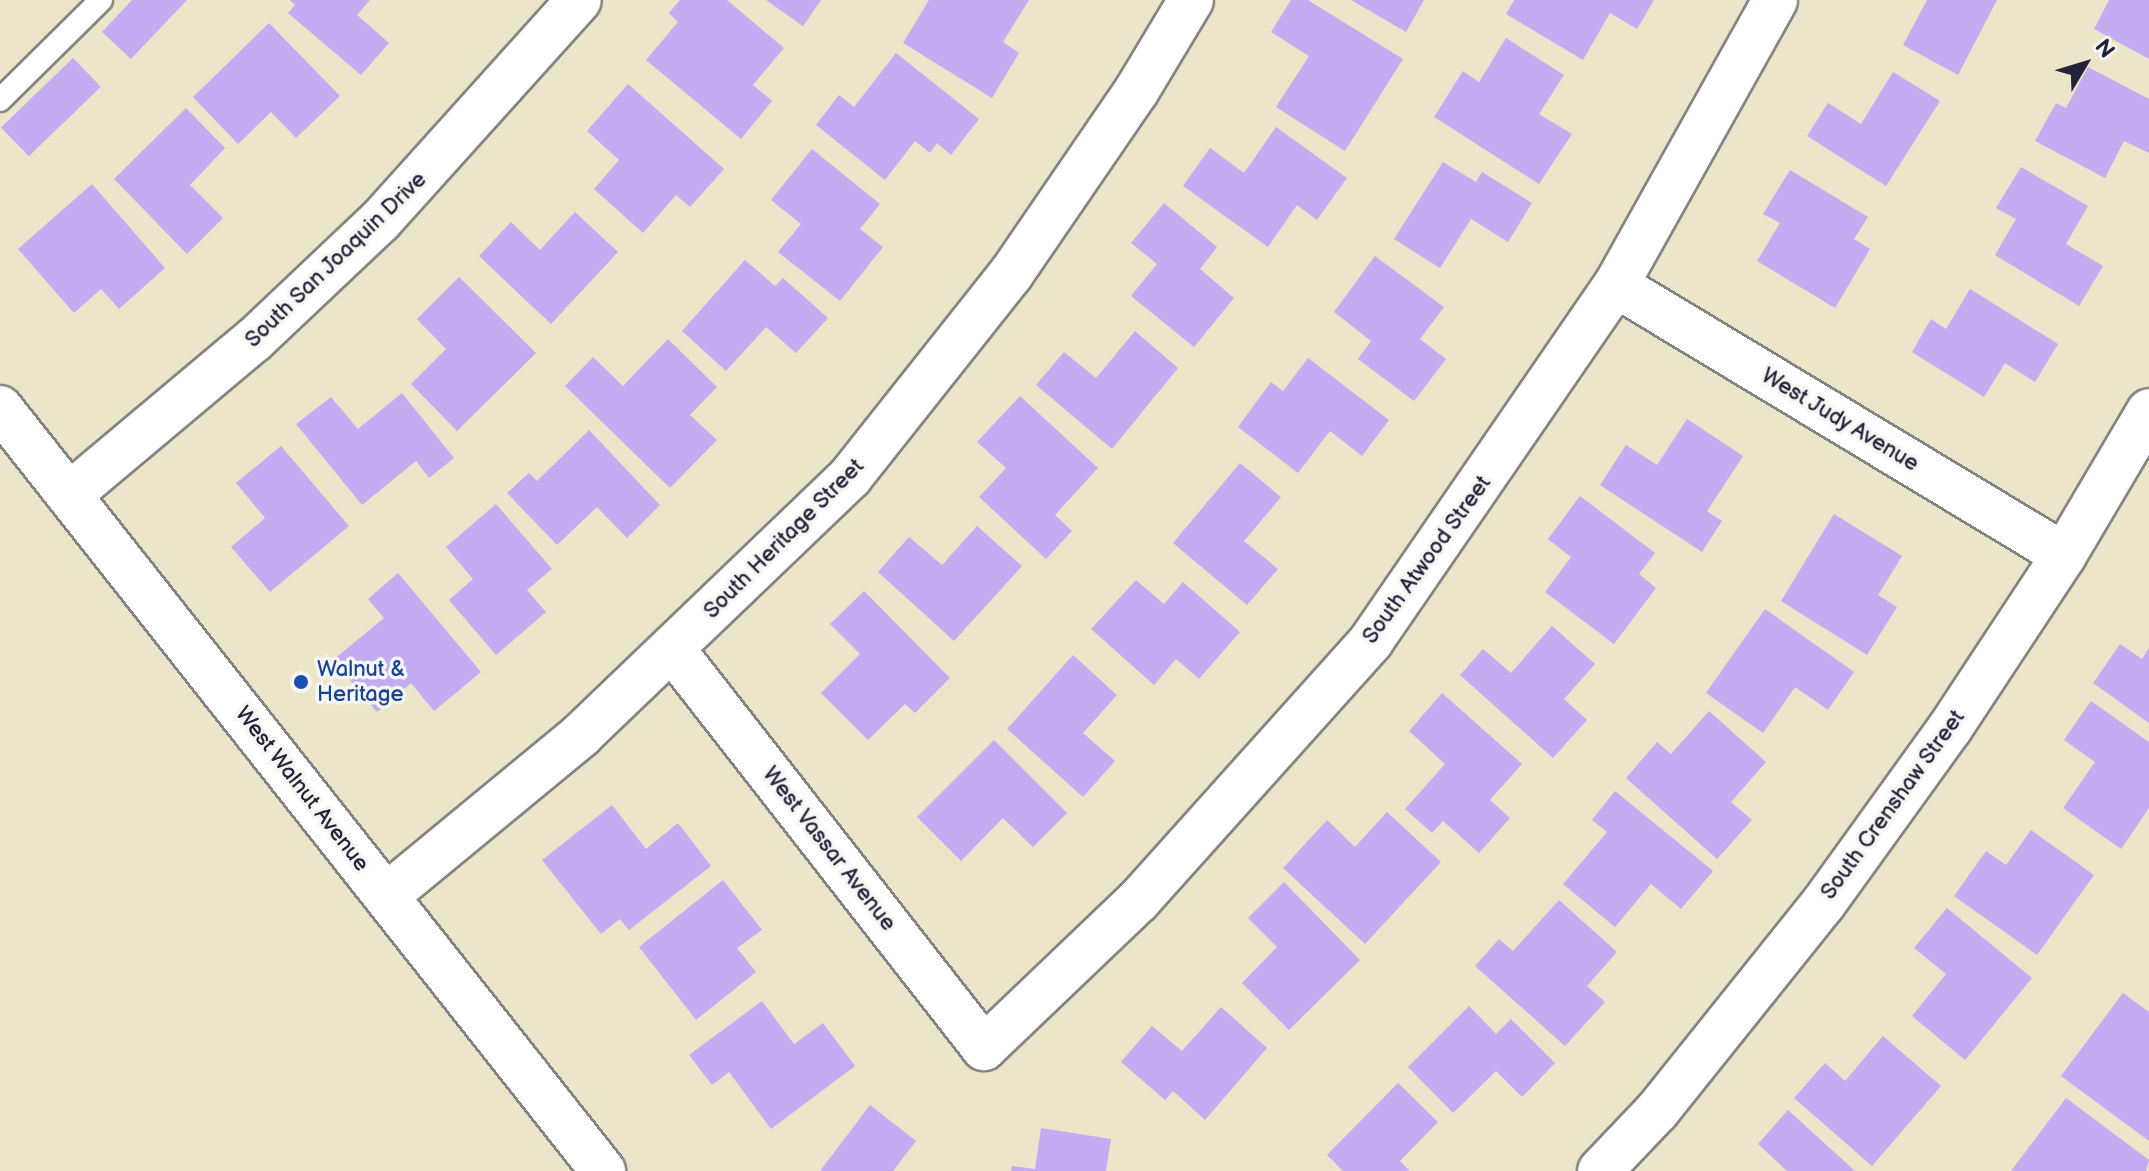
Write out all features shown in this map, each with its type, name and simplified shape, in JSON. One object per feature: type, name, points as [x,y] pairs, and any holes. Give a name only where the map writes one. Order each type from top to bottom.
[{"type":"street","name":"South San Joaquin Drive","points":[[69,495],[223,368],[380,221],[579,0]]},
{"type":"street","name":"South Heritage Street","points":[[386,896],[548,763],[673,650],[850,477],[1011,274],[1137,90],[1191,0]]},
{"type":"street","name":"South Atwood Street","points":[[984,1048],[1138,901],[1371,641],[1616,285],[1775,0]]},
{"type":"street","name":"West Judy Avenue","points":[[1616,285],[2064,555]]},
{"type":"street","name":"West Walnut Avenue","points":[[0,408],[603,1171]]},
{"type":"street","name":"South Crenshaw Street","points":[[1600,1171],[1657,1111],[1823,904],[1950,728],[2064,555],[2149,411]]},
{"type":"street","name":"West Vassar Avenue","points":[[673,650],[984,1048]]},
{"type":"lane","points":[[0,100],[101,0]]},
{"type":"building","points":[[132,0],[187,0],[131,59],[102,32]]},
{"type":"building","points":[[290,0],[370,0],[357,15],[389,43],[361,75],[288,13],[295,5]]},
{"type":"building","points":[[680,0],[727,0],[784,48],[753,85],[772,101],[741,139],[646,60],[678,22],[669,13]]},
{"type":"building","points":[[766,0],[821,0],[803,26]]},
{"type":"building","points":[[929,0],[1029,0],[1003,42],[1019,53],[992,98],[903,43]]},
{"type":"building","points":[[1291,0],[1308,0],[1403,59],[1345,151],[1276,107],[1309,56],[1271,32]]},
{"type":"building","points":[[1351,0],[1424,0],[1406,32]]},
{"type":"building","points":[[1514,0],[1654,0],[1637,29],[1610,13],[1583,60],[1506,14]]},
{"type":"building","points":[[1927,0],[1997,0],[1958,75],[1903,45]]},
{"type":"building","points":[[2109,0],[2149,0],[2149,59],[2094,29]]},
{"type":"building","points":[[269,23],[340,96],[296,138],[271,112],[238,144],[193,97]]},
{"type":"building","points":[[1506,38],[1564,75],[1539,114],[1572,134],[1539,184],[1434,117],[1463,71],[1479,82]]},
{"type":"building","points":[[896,53],[979,119],[951,155],[937,143],[930,153],[915,141],[885,180],[816,125],[839,95],[854,107]]},
{"type":"building","points":[[73,58],[101,87],[29,156],[1,127]]},
{"type":"building","points":[[2088,67],[2149,99],[2149,153],[2124,141],[2105,178],[2035,141],[2056,103],[2066,108]]},
{"type":"building","points":[[1893,72],[1940,101],[1886,186],[1807,136],[1828,103],[1861,124]]},
{"type":"building","points":[[628,84],[724,169],[690,207],[676,195],[643,233],[594,189],[619,160],[587,131]]},
{"type":"building","points":[[186,108],[225,148],[190,185],[223,218],[187,254],[114,179]]},
{"type":"building","points":[[1276,127],[1347,178],[1317,220],[1297,205],[1268,247],[1183,186],[1210,148],[1244,173]]},
{"type":"building","points":[[812,149],[880,204],[860,229],[883,247],[840,301],[778,252],[801,224],[771,200]]},
{"type":"building","points":[[1443,162],[1476,182],[1482,172],[1532,203],[1508,242],[1471,219],[1440,268],[1394,239]]},
{"type":"building","points":[[2021,167],[2088,206],[2066,244],[2103,266],[2079,306],[1995,255],[2016,219],[1996,208]]},
{"type":"building","points":[[1790,170],[1868,217],[1854,239],[1870,249],[1835,308],[1757,261],[1780,223],[1763,214]]},
{"type":"building","points":[[92,184],[165,268],[119,309],[101,289],[74,313],[18,249]]},
{"type":"building","points":[[1164,203],[1217,247],[1200,269],[1234,298],[1194,347],[1131,296],[1157,264],[1131,243]]},
{"type":"building","points":[[575,212],[618,252],[551,324],[479,256],[511,222],[540,250]]},
{"type":"building","points":[[1375,256],[1444,307],[1420,339],[1446,359],[1414,401],[1358,359],[1371,341],[1334,312]]},
{"type":"building","points":[[745,260],[775,286],[783,278],[828,318],[796,353],[766,327],[726,371],[682,331]]},
{"type":"building","points":[[459,277],[536,353],[457,431],[411,384],[446,349],[417,319]]},
{"type":"building","points":[[1970,289],[2058,344],[2035,382],[2005,363],[1984,397],[1912,352],[1931,319],[1946,329]]},
{"type":"building","points":[[1135,331],[1178,368],[1112,449],[1036,385],[1064,352],[1096,378]]},
{"type":"building","points":[[668,339],[717,387],[690,415],[717,440],[670,488],[565,386],[593,357],[623,386]]},
{"type":"building","points":[[1308,358],[1389,420],[1362,456],[1330,431],[1298,473],[1238,427],[1271,382],[1283,391]]},
{"type":"building","points":[[402,393],[454,458],[429,478],[416,461],[362,505],[296,424],[331,397],[358,429]]},
{"type":"building","points":[[1020,396],[1098,468],[1055,515],[1072,531],[1046,559],[979,497],[1006,468],[977,442]]},
{"type":"building","points":[[1687,419],[1743,456],[1707,511],[1722,521],[1702,552],[1600,485],[1626,445],[1657,465]]},
{"type":"building","points":[[589,430],[660,505],[627,538],[597,507],[557,545],[507,493],[529,473],[537,481]]},
{"type":"building","points":[[281,446],[349,526],[270,592],[231,547],[265,518],[236,483]]},
{"type":"building","points":[[1240,463],[1281,497],[1244,541],[1278,569],[1247,605],[1173,543]]},
{"type":"building","points":[[1580,496],[1655,553],[1639,574],[1656,588],[1614,644],[1545,592],[1571,557],[1548,539]]},
{"type":"building","points":[[496,504],[552,569],[527,590],[546,612],[496,655],[449,600],[473,579],[446,547]]},
{"type":"building","points":[[1834,514],[1902,556],[1878,595],[1897,607],[1867,655],[1781,601]]},
{"type":"building","points":[[977,526],[1022,566],[954,641],[878,572],[909,537],[942,565]]},
{"type":"building","points":[[398,573],[481,672],[434,711],[411,683],[377,712],[333,660],[384,618],[368,599]]},
{"type":"building","points":[[1136,580],[1164,604],[1183,582],[1240,632],[1199,679],[1176,659],[1154,685],[1091,629]]},
{"type":"building","points":[[864,591],[950,678],[915,713],[905,704],[868,740],[821,693],[860,654],[830,624]]},
{"type":"building","points":[[1765,609],[1854,672],[1828,710],[1795,687],[1763,733],[1706,693]]},
{"type":"building","points":[[1552,626],[1595,664],[1564,699],[1587,720],[1553,758],[1460,675],[1483,649],[1511,673]]},
{"type":"building","points":[[2120,644],[2142,659],[2149,648],[2149,723],[2093,683]]},
{"type":"building","points":[[1073,655],[1117,695],[1083,733],[1115,761],[1083,797],[1007,729]]},
{"type":"building","points":[[1442,693],[1522,764],[1490,800],[1510,818],[1479,853],[1443,821],[1432,833],[1405,809],[1445,764],[1409,731]]},
{"type":"building","points":[[2091,701],[2149,742],[2149,808],[2121,849],[2063,808],[2095,762],[2064,740]]},
{"type":"building","points":[[1709,711],[1766,762],[1731,802],[1752,820],[1717,859],[1626,778],[1657,742],[1671,754]]},
{"type":"building","points":[[994,740],[1067,813],[1033,847],[1003,818],[961,861],[917,817]]},
{"type":"building","points":[[1615,791],[1713,871],[1681,909],[1651,884],[1615,927],[1563,884],[1607,832],[1592,820]]},
{"type":"building","points":[[612,805],[646,849],[678,823],[711,866],[629,930],[620,919],[601,934],[542,860]]},
{"type":"building","points":[[1387,812],[1441,862],[1365,944],[1283,868],[1327,820],[1355,847]]},
{"type":"building","points":[[2031,830],[2094,875],[2037,955],[1954,896],[1986,851],[2006,865]]},
{"type":"building","points":[[723,880],[762,930],[737,948],[756,972],[696,1020],[639,947]]},
{"type":"building","points":[[1284,882],[1360,960],[1289,1030],[1242,983],[1277,947],[1248,918]]},
{"type":"building","points":[[1559,900],[1617,952],[1587,986],[1605,1002],[1565,1046],[1475,966],[1499,939],[1513,951]]},
{"type":"building","points":[[1947,908],[2032,978],[1965,1060],[1912,1016],[1946,974],[1914,948]]},
{"type":"building","points":[[2123,993],[2149,1012],[2149,1141],[2061,1076]]},
{"type":"building","points":[[762,1001],[794,1044],[823,1023],[855,1066],[771,1129],[729,1072],[712,1085],[689,1055]]},
{"type":"building","points":[[1469,1006],[1496,1034],[1511,1019],[1555,1063],[1522,1097],[1496,1071],[1453,1113],[1408,1067]]},
{"type":"building","points":[[1221,1007],[1267,1048],[1205,1120],[1173,1091],[1165,1100],[1121,1062],[1152,1026],[1182,1051]]},
{"type":"building","points":[[1883,1036],[1941,1086],[1872,1166],[1794,1098],[1825,1063],[1845,1081]]},
{"type":"building","points":[[1398,1083],[1438,1122],[1400,1161],[1410,1171],[1343,1171],[1327,1155]]},
{"type":"building","points":[[2066,1098],[2149,1160],[2146,1171],[2011,1171]]},
{"type":"building","points":[[870,1105],[916,1141],[893,1171],[820,1171]]},
{"type":"building","points":[[1788,1110],[1855,1171],[1787,1171],[1758,1144]]},
{"type":"building","points":[[1041,1128],[1111,1139],[1106,1171],[1011,1171],[1012,1166],[1035,1169]]},
{"type":"place","name":"Walnut & Heritage","points":[[301,682]]}]
